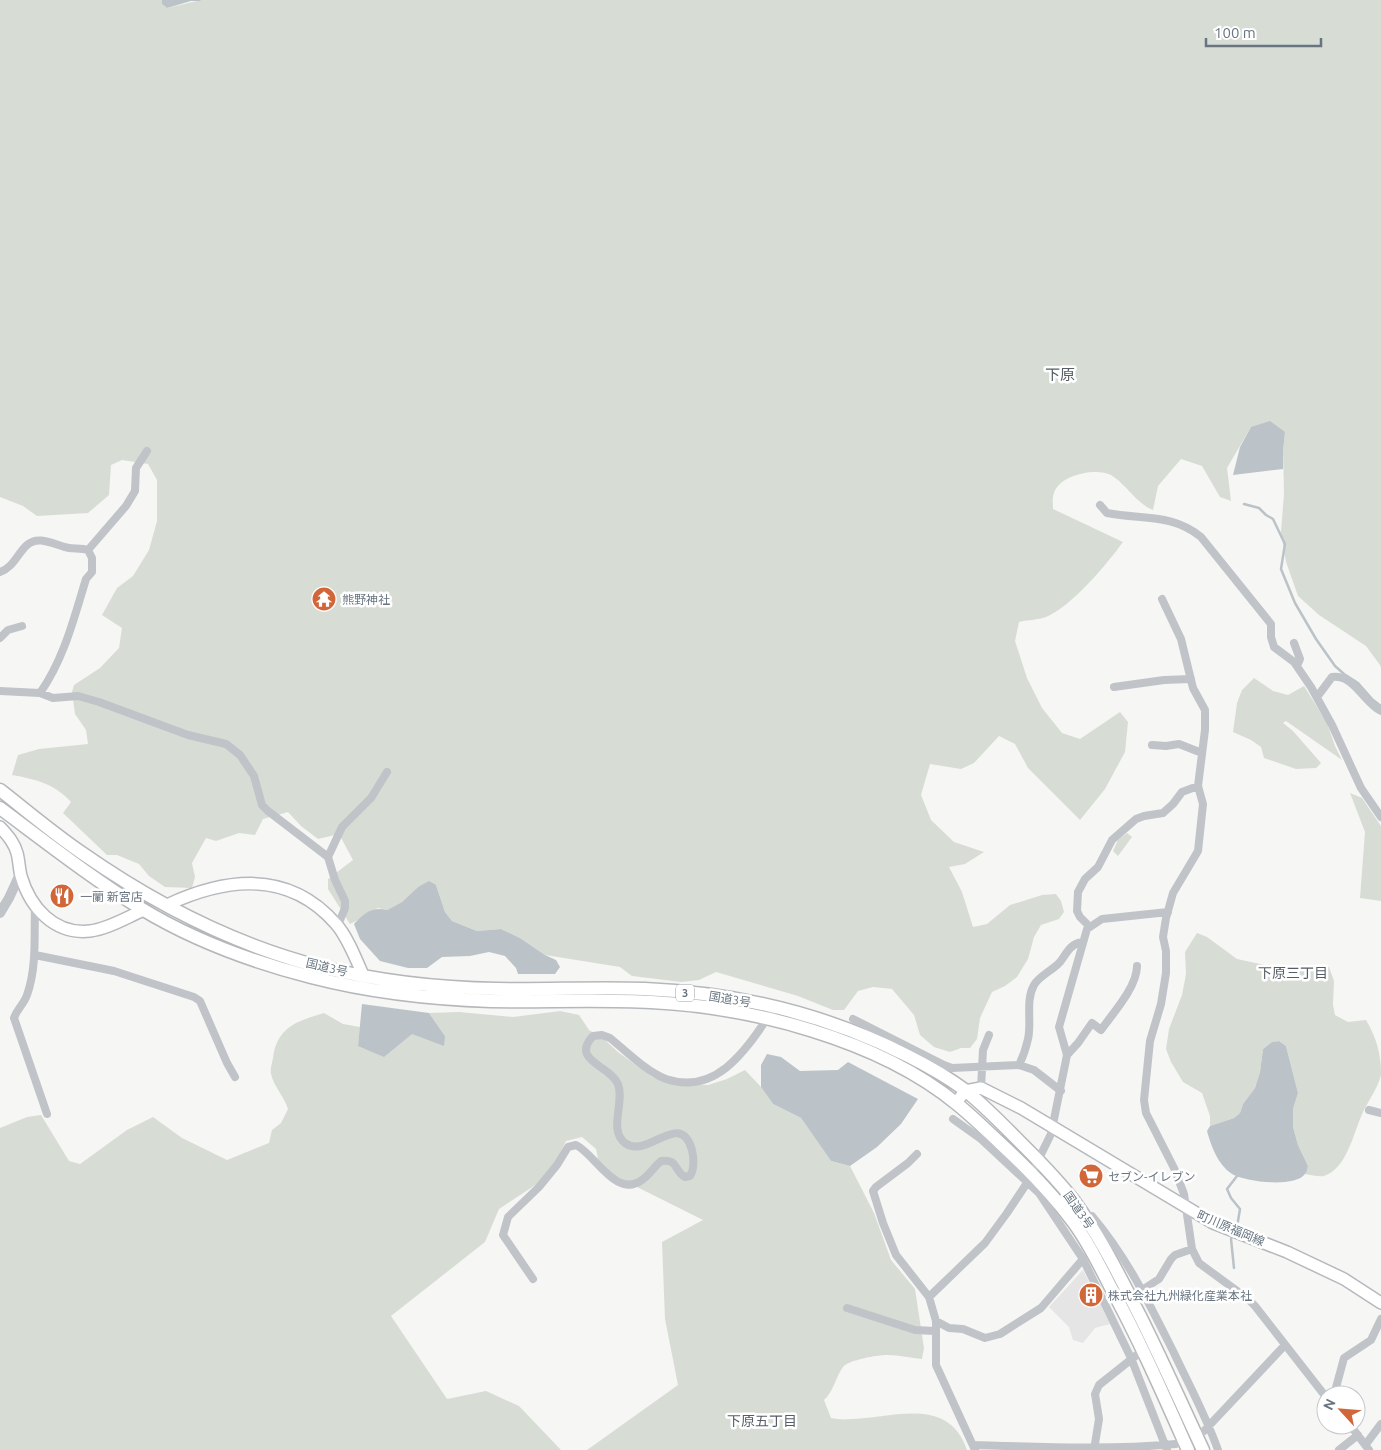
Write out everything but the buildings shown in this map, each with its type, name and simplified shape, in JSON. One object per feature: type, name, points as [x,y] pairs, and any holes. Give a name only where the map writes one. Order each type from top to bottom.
[{"type":"highway","name":"国道3号","points":[[0,790],[82,854],[167,905],[253,946],[323,967],[401,982],[447,986],[494,989],[645,990],[732,998],[775,1007],[844,1028],[884,1044],[937,1071],[965,1091],[1039,1161],[1073,1199],[1102,1245],[1125,1287],[1203,1450]]},
{"type":"highway","name":"国道3号","points":[[0,808],[95,879],[144,910],[195,936],[248,957],[311,977],[400,994],[444,999],[650,1002],[697,1007],[766,1019],[812,1030],[877,1055],[908,1072],[956,1103],[1074,1224],[1091,1250],[1139,1340],[1188,1450]]},
{"type":"main road","points":[[0,827],[10,837],[17,852],[20,874],[29,898],[35,907],[48,919],[60,926],[75,931],[91,931],[144,910]]},
{"type":"main road","points":[[167,905],[188,896],[248,882],[276,886],[307,898],[338,925],[363,975]]},
{"type":"main road","points":[[956,1103],[965,1091],[981,1088]]},
{"type":"main road","name":"町川原福岡線","points":[[981,1088],[1022,1108],[1213,1223],[1344,1278],[1381,1303]]},
{"type":"street","points":[[88,550],[126,506],[135,491],[136,468],[147,451]]},
{"type":"street","points":[[1100,505],[1107,513],[1176,521],[1196,532],[1206,543],[1271,624],[1271,637],[1274,647],[1294,662],[1317,697],[1361,788],[1381,818]]},
{"type":"street","points":[[0,572],[7,569],[28,543],[36,540],[68,548],[88,550]]},
{"type":"street","points":[[40,693],[48,682],[66,643],[86,579],[92,572],[92,558],[88,550]]},
{"type":"street","points":[[1162,599],[1180,638],[1193,688],[1205,710],[1205,730],[1198,786],[1203,804],[1198,851],[1173,893],[1163,937],[1166,951],[1166,973],[1161,1004],[1150,1041],[1144,1100],[1146,1113],[1174,1168],[1184,1194],[1192,1249],[1199,1262],[1248,1299],[1317,1385]]},
{"type":"street","points":[[0,638],[8,630],[22,626]]},
{"type":"street","points":[[1294,644],[1300,659],[1297,666]]},
{"type":"street","points":[[1317,697],[1332,677],[1338,676],[1359,689],[1371,705],[1381,711]]},
{"type":"street","points":[[1114,687],[1164,680],[1191,679]]},
{"type":"street","points":[[0,692],[40,693],[53,698],[78,696],[188,734],[226,744],[240,755],[254,776],[262,805],[328,857],[335,880],[345,901],[346,908],[338,925]]},
{"type":"street","points":[[1152,745],[1166,746],[1179,744],[1202,753]]},
{"type":"street","points":[[328,857],[342,826],[371,798],[387,772]]},
{"type":"street","points":[[1089,926],[1077,911],[1078,892],[1085,879],[1098,868],[1117,840],[1136,819],[1162,813],[1173,804],[1182,792],[1198,786]]},
{"type":"street","points":[[0,913],[20,874]]},
{"type":"street","points":[[35,907],[35,955],[30,986],[26,998],[16,1010],[14,1018],[47,1114]]},
{"type":"street","points":[[929,1297],[985,1242],[1007,1213],[1039,1161],[1053,1128],[1067,1055],[1059,1027],[1082,942],[1089,926],[1102,919],[1112,917],[1168,912]]},
{"type":"street","points":[[1020,1065],[1028,1039],[1030,993],[1040,977],[1057,965],[1069,949],[1078,942],[1082,942]]},
{"type":"street","points":[[35,955],[114,971],[194,997],[200,1001],[226,1063],[235,1077]]},
{"type":"street","points":[[1067,1055],[1092,1024],[1101,1030],[1137,975],[1137,966]]},
{"type":"street","points":[[533,1279],[502,1235],[508,1217],[539,1187],[557,1165],[568,1147],[576,1146],[585,1150],[610,1177],[620,1183],[634,1185],[643,1179],[660,1161],[667,1160],[674,1163],[681,1175],[685,1177],[690,1176],[694,1170],[692,1151],[687,1138],[682,1134],[674,1133],[638,1147],[630,1146],[619,1137],[617,1129],[618,1085],[609,1074],[587,1055],[585,1048],[588,1041],[593,1036],[602,1035],[610,1038],[653,1072],[666,1079],[681,1082],[696,1081],[714,1077],[725,1070],[756,1036],[775,1007]]},
{"type":"street","points":[[852,1019],[952,1068],[1020,1065],[1034,1070],[1061,1091]]},
{"type":"street","points":[[981,1088],[982,1050],[989,1034]]},
{"type":"street","points":[[1369,1110],[1381,1113]]},
{"type":"street","points":[[953,1119],[982,1139],[1030,1178],[1083,1259],[1135,1356],[1166,1448]]},
{"type":"street","points":[[917,1154],[876,1187],[873,1192],[896,1255],[929,1297],[936,1321],[936,1365],[974,1447],[1166,1448],[1176,1444]]},
{"type":"street","points":[[1084,1216],[1092,1216],[1106,1232],[1142,1290],[1164,1340],[1218,1450]]},
{"type":"street","points":[[1142,1290],[1159,1279],[1171,1259],[1192,1249]]},
{"type":"street","points":[[936,1321],[949,1328],[963,1329],[985,1338],[1000,1334],[1041,1308],[1083,1259]]},
{"type":"street","points":[[847,1308],[915,1330],[935,1331]]},
{"type":"street","points":[[1337,1385],[1344,1358],[1371,1340],[1381,1319]]},
{"type":"street","points":[[1207,1428],[1285,1345]]},
{"type":"street","points":[[1094,1449],[1099,1419],[1096,1394],[1099,1385],[1135,1356]]},
{"type":"street","points":[[1340,1450],[1358,1435],[1367,1447],[1381,1424]]},
{"type":"shaded area","points":[[0,0],[162,0],[162,4],[167,8],[201,0],[1381,0],[1381,668],[1366,646],[1319,615],[1298,596],[1286,562],[1281,532],[1285,432],[1251,427],[1227,468],[1231,501],[1220,497],[1202,466],[1181,459],[1158,486],[1153,510],[1142,503],[1111,475],[1088,472],[1063,481],[1054,493],[1053,509],[1123,542],[1108,562],[1077,595],[1056,612],[1040,619],[1019,622],[1015,641],[1027,678],[1042,708],[1062,733],[1080,739],[1120,712],[1128,722],[1125,752],[1105,789],[1080,820],[1028,768],[1015,744],[999,736],[974,763],[961,769],[930,764],[921,795],[931,820],[954,842],[984,852],[965,864],[949,867],[962,892],[973,927],[987,924],[1010,905],[1042,895],[1056,894],[1061,901],[1064,912],[1059,919],[1041,925],[1034,937],[1028,959],[1017,977],[1005,986],[992,992],[980,1018],[977,1039],[970,1048],[961,1048],[950,1052],[934,1047],[920,1035],[914,1015],[892,989],[873,987],[858,991],[844,1010],[833,1010],[798,996],[716,972],[699,980],[681,982],[632,976],[620,967],[545,955],[520,938],[501,929],[477,931],[452,921],[445,912],[436,885],[418,887],[402,902],[387,910],[378,908],[350,924],[328,889],[328,879],[353,860],[339,834],[318,839],[301,826],[288,812],[263,819],[255,835],[239,833],[216,841],[206,838],[192,863],[195,877],[192,888],[165,887],[149,876],[139,864],[117,855],[107,855],[63,813],[71,802],[65,796],[37,781],[12,775],[18,755],[39,749],[88,744],[86,730],[75,714],[72,692],[74,685],[100,668],[119,648],[122,628],[102,615],[117,588],[133,576],[149,550],[157,521],[157,480],[148,464],[122,460],[111,465],[109,495],[88,513],[37,516],[23,506],[0,497]]},
{"type":"shaded area","points":[[162,0],[201,0],[167,8],[162,4]]},
{"type":"shaded area","points":[[1270,421],[1285,432],[1283,469],[1233,475],[1240,447],[1251,427]]},
{"type":"shaded area","points":[[1254,678],[1273,691],[1288,695],[1304,686],[1327,723],[1342,760],[1286,721],[1283,723],[1293,731],[1321,763],[1316,768],[1296,769],[1264,758],[1261,747],[1233,732],[1237,703],[1242,690]]},
{"type":"shaded area","points":[[1350,793],[1362,798],[1381,826],[1381,901],[1360,898],[1365,832]]},
{"type":"shaded area","points":[[1127,833],[1132,837],[1118,856],[1113,851],[1118,840]]},
{"type":"shaded area","points":[[429,881],[436,885],[445,912],[452,921],[477,931],[501,929],[556,960],[560,967],[555,974],[518,974],[516,968],[505,956],[489,952],[470,956],[442,957],[427,968],[408,968],[380,961],[360,939],[354,924],[372,910],[387,910],[402,902],[418,887]]},
{"type":"shaded area","points":[[1197,933],[1207,937],[1237,959],[1274,967],[1329,967],[1334,981],[1333,1005],[1335,1015],[1348,1022],[1366,1020],[1373,1033],[1379,1052],[1381,1074],[1344,1158],[1332,1172],[1324,1176],[1305,1174],[1308,1166],[1298,1145],[1293,1127],[1293,1109],[1298,1093],[1286,1046],[1279,1041],[1272,1042],[1263,1049],[1260,1072],[1255,1088],[1243,1104],[1240,1113],[1234,1118],[1210,1126],[1210,1116],[1202,1093],[1183,1082],[1171,1062],[1166,1049],[1169,1029],[1182,995],[1186,974],[1185,952]]},
{"type":"shaded area","points":[[362,1004],[429,1013],[445,1036],[444,1046],[412,1034],[384,1057],[358,1046]]},
{"type":"shaded area","points":[[560,1011],[579,1015],[589,1030],[604,1039],[618,1052],[652,1077],[666,1083],[708,1085],[727,1079],[745,1070],[761,1087],[773,1104],[801,1118],[831,1161],[850,1166],[874,1213],[891,1260],[915,1289],[924,1348],[922,1359],[883,1355],[864,1358],[846,1364],[824,1400],[831,1418],[866,1418],[901,1414],[933,1416],[947,1422],[959,1433],[967,1450],[587,1450],[678,1385],[665,1319],[662,1242],[703,1220],[613,1175],[598,1159],[596,1149],[582,1137],[566,1141],[556,1161],[543,1180],[499,1209],[485,1242],[391,1316],[447,1399],[486,1391],[519,1406],[561,1450],[0,1450],[0,1128],[27,1117],[41,1115],[69,1161],[80,1164],[127,1130],[153,1117],[182,1138],[227,1160],[269,1143],[272,1130],[281,1123],[288,1109],[272,1079],[271,1066],[275,1047],[284,1032],[305,1019],[324,1013],[343,1024],[360,1027],[358,1046],[412,1034],[445,1036],[429,1013],[459,1012],[513,1017]]},
{"type":"shaded area","points":[[1279,1041],[1286,1046],[1298,1093],[1293,1109],[1293,1127],[1298,1145],[1308,1166],[1307,1171],[1300,1178],[1281,1182],[1258,1181],[1238,1177],[1223,1166],[1213,1149],[1207,1131],[1210,1126],[1234,1118],[1240,1113],[1243,1104],[1255,1088],[1260,1072],[1263,1049],[1272,1042]]},
{"type":"shaded area","points":[[767,1054],[781,1057],[800,1071],[838,1070],[848,1062],[918,1099],[901,1124],[877,1147],[850,1166],[831,1161],[801,1118],[773,1104],[761,1087],[761,1065]]},
{"type":"shaded area","points":[[1083,1270],[1110,1324],[1095,1328],[1083,1343],[1073,1340],[1069,1327],[1049,1307]]},
{"type":"waterway","points":[[1244,504],[1259,508],[1273,519],[1285,544],[1281,569],[1295,603],[1316,639],[1335,666],[1358,683],[1381,706]]},
{"type":"waterway","points":[[1237,1176],[1227,1189],[1231,1198],[1240,1209],[1237,1227]]},
{"type":"waterway","points":[[1233,1235],[1231,1239],[1234,1268]]},
{"type":"place","name":"熊野神社","points":[[324,599]]},
{"type":"place","name":"一蘭 新宮店","points":[[62,896]]},
{"type":"place","name":"セブン-イレブン","points":[[1091,1176]]},
{"type":"place","name":"株式会社九州緑化産業本社","points":[[1091,1295]]},
{"type":"district","name":"下原","points":[[1060,374]]},
{"type":"district","name":"下原三丁目","points":[[1293,973]]},
{"type":"district","name":"下原五丁目","points":[[762,1421]]}]
